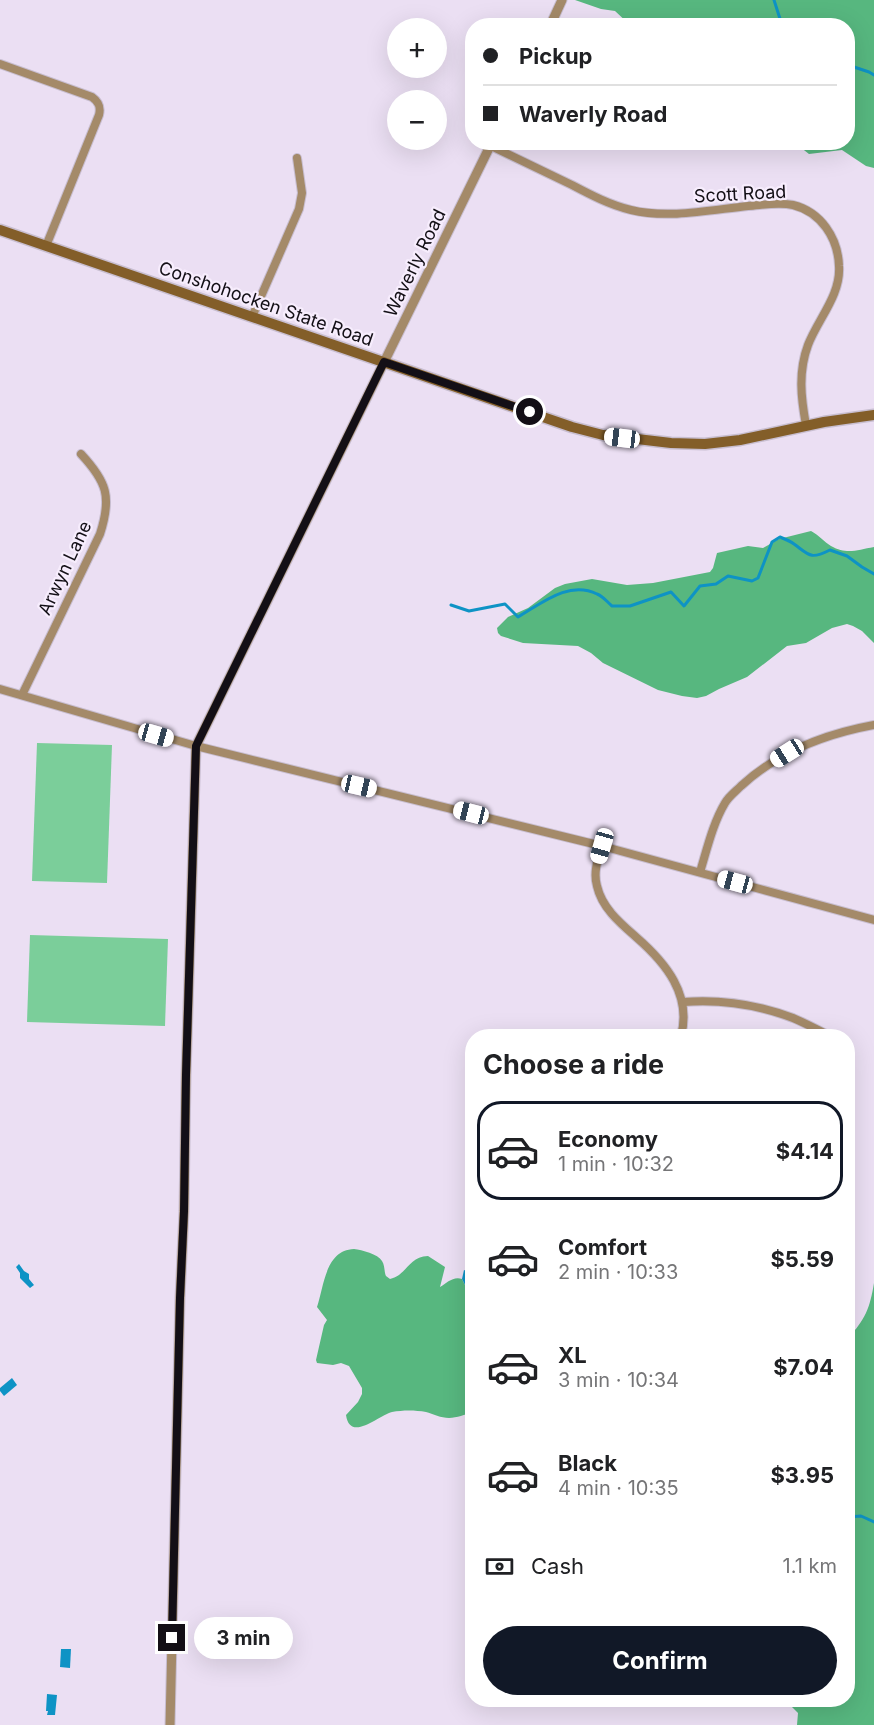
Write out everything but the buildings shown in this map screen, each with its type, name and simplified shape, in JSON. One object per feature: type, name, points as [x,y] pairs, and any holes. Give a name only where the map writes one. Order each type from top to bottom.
[{"type":"main road","name":"Conshohocken State Road","points":[[0,230],[572,427],[603,435],[671,443],[705,444],[740,440],[806,425],[874,415]]},
{"type":"street","points":[[554,18],[562,0]]},
{"type":"street","points":[[0,64],[92,97],[100,107],[99,115],[46,246]]},
{"type":"street","name":"Waverly Road","points":[[170,1725],[196,746],[488,150]]},
{"type":"street","name":"Scott Road","points":[[503,150],[606,202],[632,210],[669,214],[780,204],[800,208],[816,216],[833,238],[840,267],[834,294],[812,335],[805,355],[801,389],[806,425]]},
{"type":"street","points":[[252,317],[299,209],[302,193],[297,158]]},
{"type":"street","name":"Arwyn Lane","points":[[22,695],[103,524],[106,507],[104,486],[94,468],[81,454]]},
{"type":"street","points":[[0,689],[196,746],[602,846],[874,920]]},
{"type":"street","points":[[699,872],[719,815],[727,800],[754,775],[787,753],[812,742],[874,725]]},
{"type":"street","points":[[602,846],[595,870],[597,886],[603,901],[616,919],[668,970],[680,991],[683,1002],[683,1029]]},
{"type":"street","points":[[683,1002],[738,1003],[793,1018],[816,1029]]},
{"type":"green space","points":[[575,0],[874,0],[874,168],[866,166],[842,150],[855,150],[855,18],[622,18],[615,11]]},
{"type":"green space","points":[[804,150],[842,150],[809,154]]},
{"type":"green space","points":[[811,531],[831,546],[842,550],[852,551],[874,547],[874,643],[853,626],[847,624],[832,628],[806,643],[787,646],[747,677],[697,698],[658,690],[603,663],[578,646],[523,643],[498,633],[497,628],[508,617],[528,608],[555,588],[565,584],[592,579],[627,585],[653,583],[710,572],[717,553],[748,546],[763,548],[779,539]]},
{"type":"green space","points":[[37,743],[112,745],[107,883],[32,881]]},
{"type":"green space","points":[[30,935],[168,939],[165,1026],[27,1022]]},
{"type":"green space","points":[[354,1249],[377,1256],[384,1264],[386,1276],[390,1279],[400,1274],[416,1259],[428,1256],[445,1267],[440,1287],[450,1280],[462,1279],[465,1285],[465,1415],[449,1418],[422,1411],[400,1411],[386,1414],[359,1427],[353,1427],[349,1423],[346,1415],[358,1402],[362,1388],[349,1366],[341,1363],[333,1365],[317,1363],[316,1360],[327,1320],[317,1307],[327,1271],[331,1263],[344,1251]]},
{"type":"green space","points":[[874,1283],[874,1725],[797,1725],[798,1713],[792,1707],[855,1707],[855,1330],[871,1300]]},
{"type":"water","points":[[19,1264],[29,1274],[29,1279],[34,1285],[30,1288],[20,1278],[16,1267]]},
{"type":"water","points":[[464,1270],[465,1285],[462,1279]]},
{"type":"water","points":[[12,1378],[17,1385],[4,1396],[0,1388]]},
{"type":"water","points":[[61,1649],[71,1649],[70,1668],[60,1667]]},
{"type":"water","points":[[47,1694],[57,1695],[55,1715],[47,1715]]},
{"type":"waterway","points":[[774,0],[780,18]]},
{"type":"waterway","points":[[855,67],[874,75]]},
{"type":"waterway","points":[[451,605],[469,611],[505,604],[518,617],[566,591],[587,590],[599,595],[612,606],[630,606],[671,592],[684,606],[700,586],[716,584],[728,576],[752,581],[758,578],[772,542],[780,537],[810,555],[818,555],[830,550],[847,556],[874,574]]},
{"type":"waterway","points":[[855,1516],[861,1516],[874,1522]]},
{"type":"route","points":[[172,1638],[196,746],[384,362],[530,412]]}]
